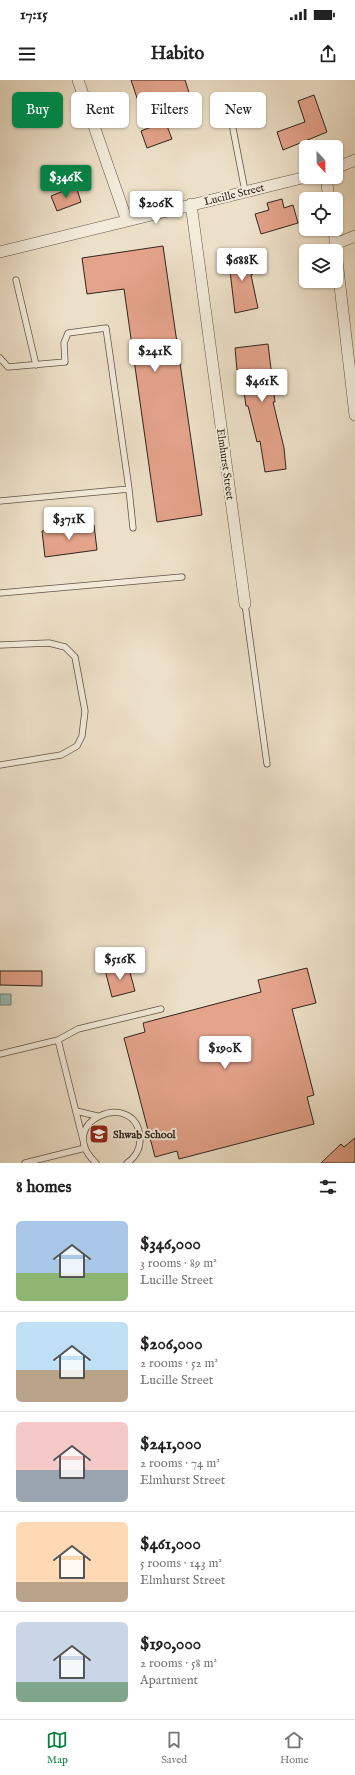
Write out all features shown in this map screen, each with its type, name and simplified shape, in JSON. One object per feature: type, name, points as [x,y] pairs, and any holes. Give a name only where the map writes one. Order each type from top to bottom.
[{"type":"street","points":[[78,80],[127,220]]},
{"type":"street","points":[[343,165],[355,160]]},
{"type":"street","name":"Lucille Street","points":[[0,252],[299,179]]},
{"type":"street","name":"Elmhurst Street","points":[[191,204],[246,604]]},
{"type":"street","points":[[343,244],[355,236]]},
{"type":"street","points":[[341,288],[351,357],[355,415]]},
{"type":"lane","points":[[233,129],[245,191]]},
{"type":"lane","points":[[16,280],[36,365]]},
{"type":"lane","points":[[0,358],[8,368],[65,362],[64,343],[68,333],[106,328],[129,489],[133,528]]},
{"type":"lane","points":[[0,501],[129,489]]},
{"type":"lane","points":[[0,593],[182,578]]},
{"type":"lane","points":[[246,604],[267,764]]},
{"type":"lane","points":[[0,645],[49,642],[65,647],[75,657],[85,711],[82,736],[77,746],[61,755],[0,765]]},
{"type":"lane","points":[[0,1054],[58,1040],[78,1030],[160,1009]]},
{"type":"lane","points":[[58,1040],[85,1148],[89,1157],[96,1163]]},
{"type":"lane","points":[[76,1111],[97,1116]]},
{"type":"lane","points":[[85,1148],[84,1139],[90,1122],[105,1112],[124,1114],[137,1126],[140,1135],[140,1144],[137,1153],[127,1163]]},
{"type":"lane","points":[[25,1163],[85,1148]]},
{"type":"water","points":[[0,994],[11,994],[11,1005],[0,1005]]},
{"type":"building","points":[[131,80],[185,80],[189,92],[137,92],[137,98]]},
{"type":"building","points":[[314,95],[327,132],[307,140],[299,140],[299,143],[283,150],[277,132],[305,122],[298,101]]},
{"type":"building","points":[[148,128],[168,128],[172,139],[147,148],[141,131]]},
{"type":"building","points":[[76,186],[81,202],[57,211],[51,196]]},
{"type":"building","points":[[282,199],[284,208],[293,205],[298,223],[261,234],[255,214],[269,210],[267,203]]},
{"type":"building","points":[[163,246],[202,515],[157,522],[124,289],[87,294],[82,258]]},
{"type":"building","points":[[251,252],[253,274],[251,275],[258,308],[235,313],[228,254]]},
{"type":"building","points":[[268,344],[275,402],[273,402],[284,448],[286,469],[265,472],[260,441],[257,442],[248,406],[246,406],[241,370],[237,370],[235,348]]},
{"type":"building","points":[[94,525],[97,550],[45,557],[42,531]]},
{"type":"building","points":[[128,965],[135,991],[112,997],[105,970]]},
{"type":"building","points":[[307,968],[316,1003],[292,1009],[314,1095],[307,1097],[314,1124],[179,1159],[177,1151],[155,1157],[124,1038],[145,1032],[143,1023],[261,992],[258,980]]},
{"type":"building","points":[[0,971],[42,971],[42,986],[0,985]]},
{"type":"building","points":[[355,1138],[355,1163],[321,1163],[341,1144],[344,1147]]},
{"type":"place","name":"Shwab School","points":[[99,1134]]}]
